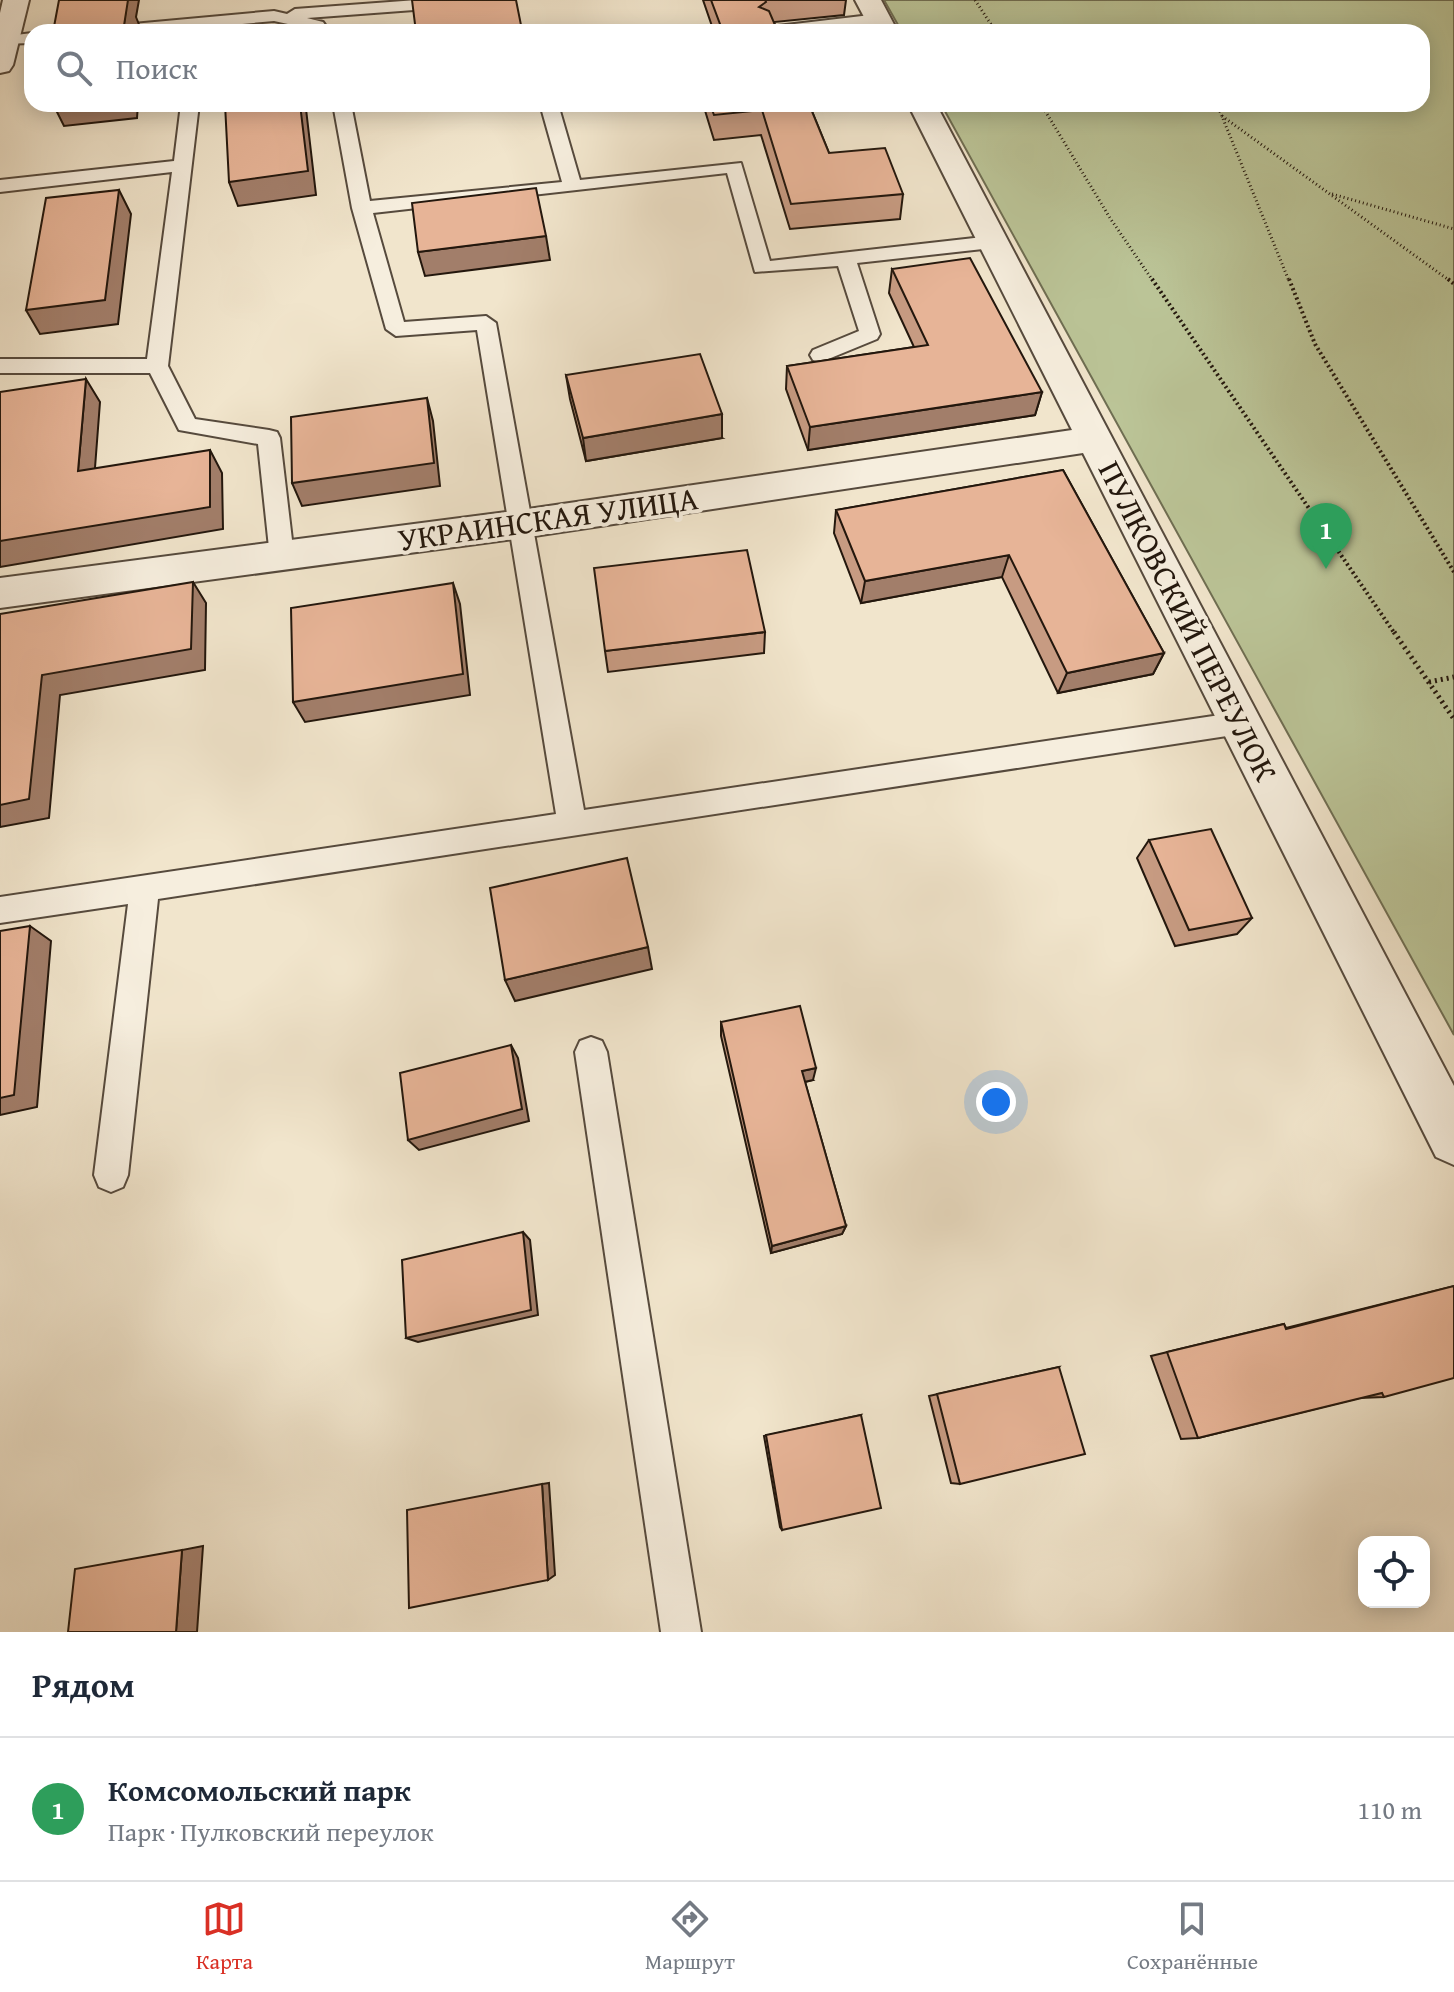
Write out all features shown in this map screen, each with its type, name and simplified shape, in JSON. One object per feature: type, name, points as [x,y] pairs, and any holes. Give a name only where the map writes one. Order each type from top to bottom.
[{"type":"street","points":[[10,40],[16,0]]},
{"type":"street","name":"ПУЛКОВСКИЙ ПЕРЕУЛОК","points":[[926,112],[1454,1139]]},
{"type":"street","name":"УКРАИНСКАЯ УЛИЦА","points":[[0,593],[521,524],[1094,439]]},
{"type":"lane","points":[[151,24],[190,18],[274,16],[481,0]]},
{"type":"lane","points":[[274,16],[312,24]]},
{"type":"lane","points":[[827,24],[877,17]]},
{"type":"lane","points":[[189,112],[157,366],[187,425],[269,438],[282,557]]},
{"type":"lane","points":[[344,112],[362,208],[396,329],[486,323],[572,824]]},
{"type":"lane","points":[[551,112],[573,187]]},
{"type":"lane","points":[[0,186],[183,165]]},
{"type":"lane","points":[[362,208],[734,167],[762,268],[992,242]]},
{"type":"lane","points":[[821,355],[870,334],[845,258]]},
{"type":"lane","points":[[0,366],[157,366]]},
{"type":"lane","points":[[0,910],[1240,723]]},
{"type":"lane","points":[[111,1175],[145,888]]},
{"type":"lane","points":[[591,1052],[681,1632]]},
{"type":"path","points":[[975,0],[991,24]]},
{"type":"path","points":[[1046,112],[1110,218],[1454,719]]},
{"type":"path","points":[[1220,112],[1315,344],[1454,572]]},
{"type":"path","points":[[1221,115],[1454,284]]},
{"type":"path","points":[[1329,193],[1454,229]]},
{"type":"path","points":[[1429,682],[1454,677]]},
{"type":"green space","points":[[884,0],[1454,0],[1454,1035],[945,112],[1430,112],[1430,24],[898,24]]},
{"type":"building","points":[[59,0],[128,0],[124,24],[54,24]]},
{"type":"building","points":[[412,0],[516,0],[521,24],[415,24]]},
{"type":"building","points":[[711,0],[765,0],[759,7],[769,11],[775,24],[720,24]]},
{"type":"building","points":[[225,112],[301,112],[308,171],[229,182]]},
{"type":"building","points":[[713,112],[743,112],[714,115]]},
{"type":"building","points":[[763,112],[812,112],[829,153],[885,148],[903,194],[791,204]]},
{"type":"building","points":[[536,188],[546,236],[418,252],[412,203]]},
{"type":"building","points":[[119,190],[105,300],[26,310],[46,198]]},
{"type":"building","points":[[970,258],[1042,392],[810,427],[787,366],[928,345],[892,269]]},
{"type":"building","points":[[700,354],[722,414],[583,438],[566,375]]},
{"type":"building","points":[[86,379],[78,471],[210,450],[210,507],[0,541],[0,392]]},
{"type":"building","points":[[427,398],[434,463],[292,483],[291,417]]},
{"type":"building","points":[[1063,470],[1164,653],[1067,673],[1009,555],[865,581],[836,510]]},
{"type":"building","points":[[747,550],[765,632],[605,651],[594,568]]},
{"type":"building","points":[[193,582],[191,649],[42,675],[29,799],[0,805],[0,614]]},
{"type":"building","points":[[453,583],[463,674],[293,702],[291,608]]},
{"type":"building","points":[[1211,829],[1252,918],[1189,930],[1149,840]]},
{"type":"building","points":[[627,858],[648,947],[505,980],[490,888]]},
{"type":"building","points":[[30,926],[14,1095],[0,1098],[0,931]]},
{"type":"building","points":[[800,1006],[816,1068],[802,1071],[846,1226],[772,1246],[721,1022]]},
{"type":"building","points":[[511,1045],[522,1109],[408,1140],[400,1073]]},
{"type":"building","points":[[523,1232],[531,1310],[406,1338],[402,1260]]},
{"type":"building","points":[[1454,1286],[1454,1378],[1384,1397],[1382,1393],[1198,1438],[1167,1352],[1284,1324],[1286,1329]]},
{"type":"building","points":[[1059,1367],[1085,1454],[960,1484],[937,1394]]},
{"type":"building","points":[[861,1415],[881,1508],[782,1530],[766,1435]]},
{"type":"building","points":[[542,1484],[548,1580],[409,1608],[407,1510]]},
{"type":"building","points":[[182,1550],[176,1632],[68,1632],[75,1569]]},
{"type":"place","name":"Комсомольский парк","points":[[1326,569]]}]
